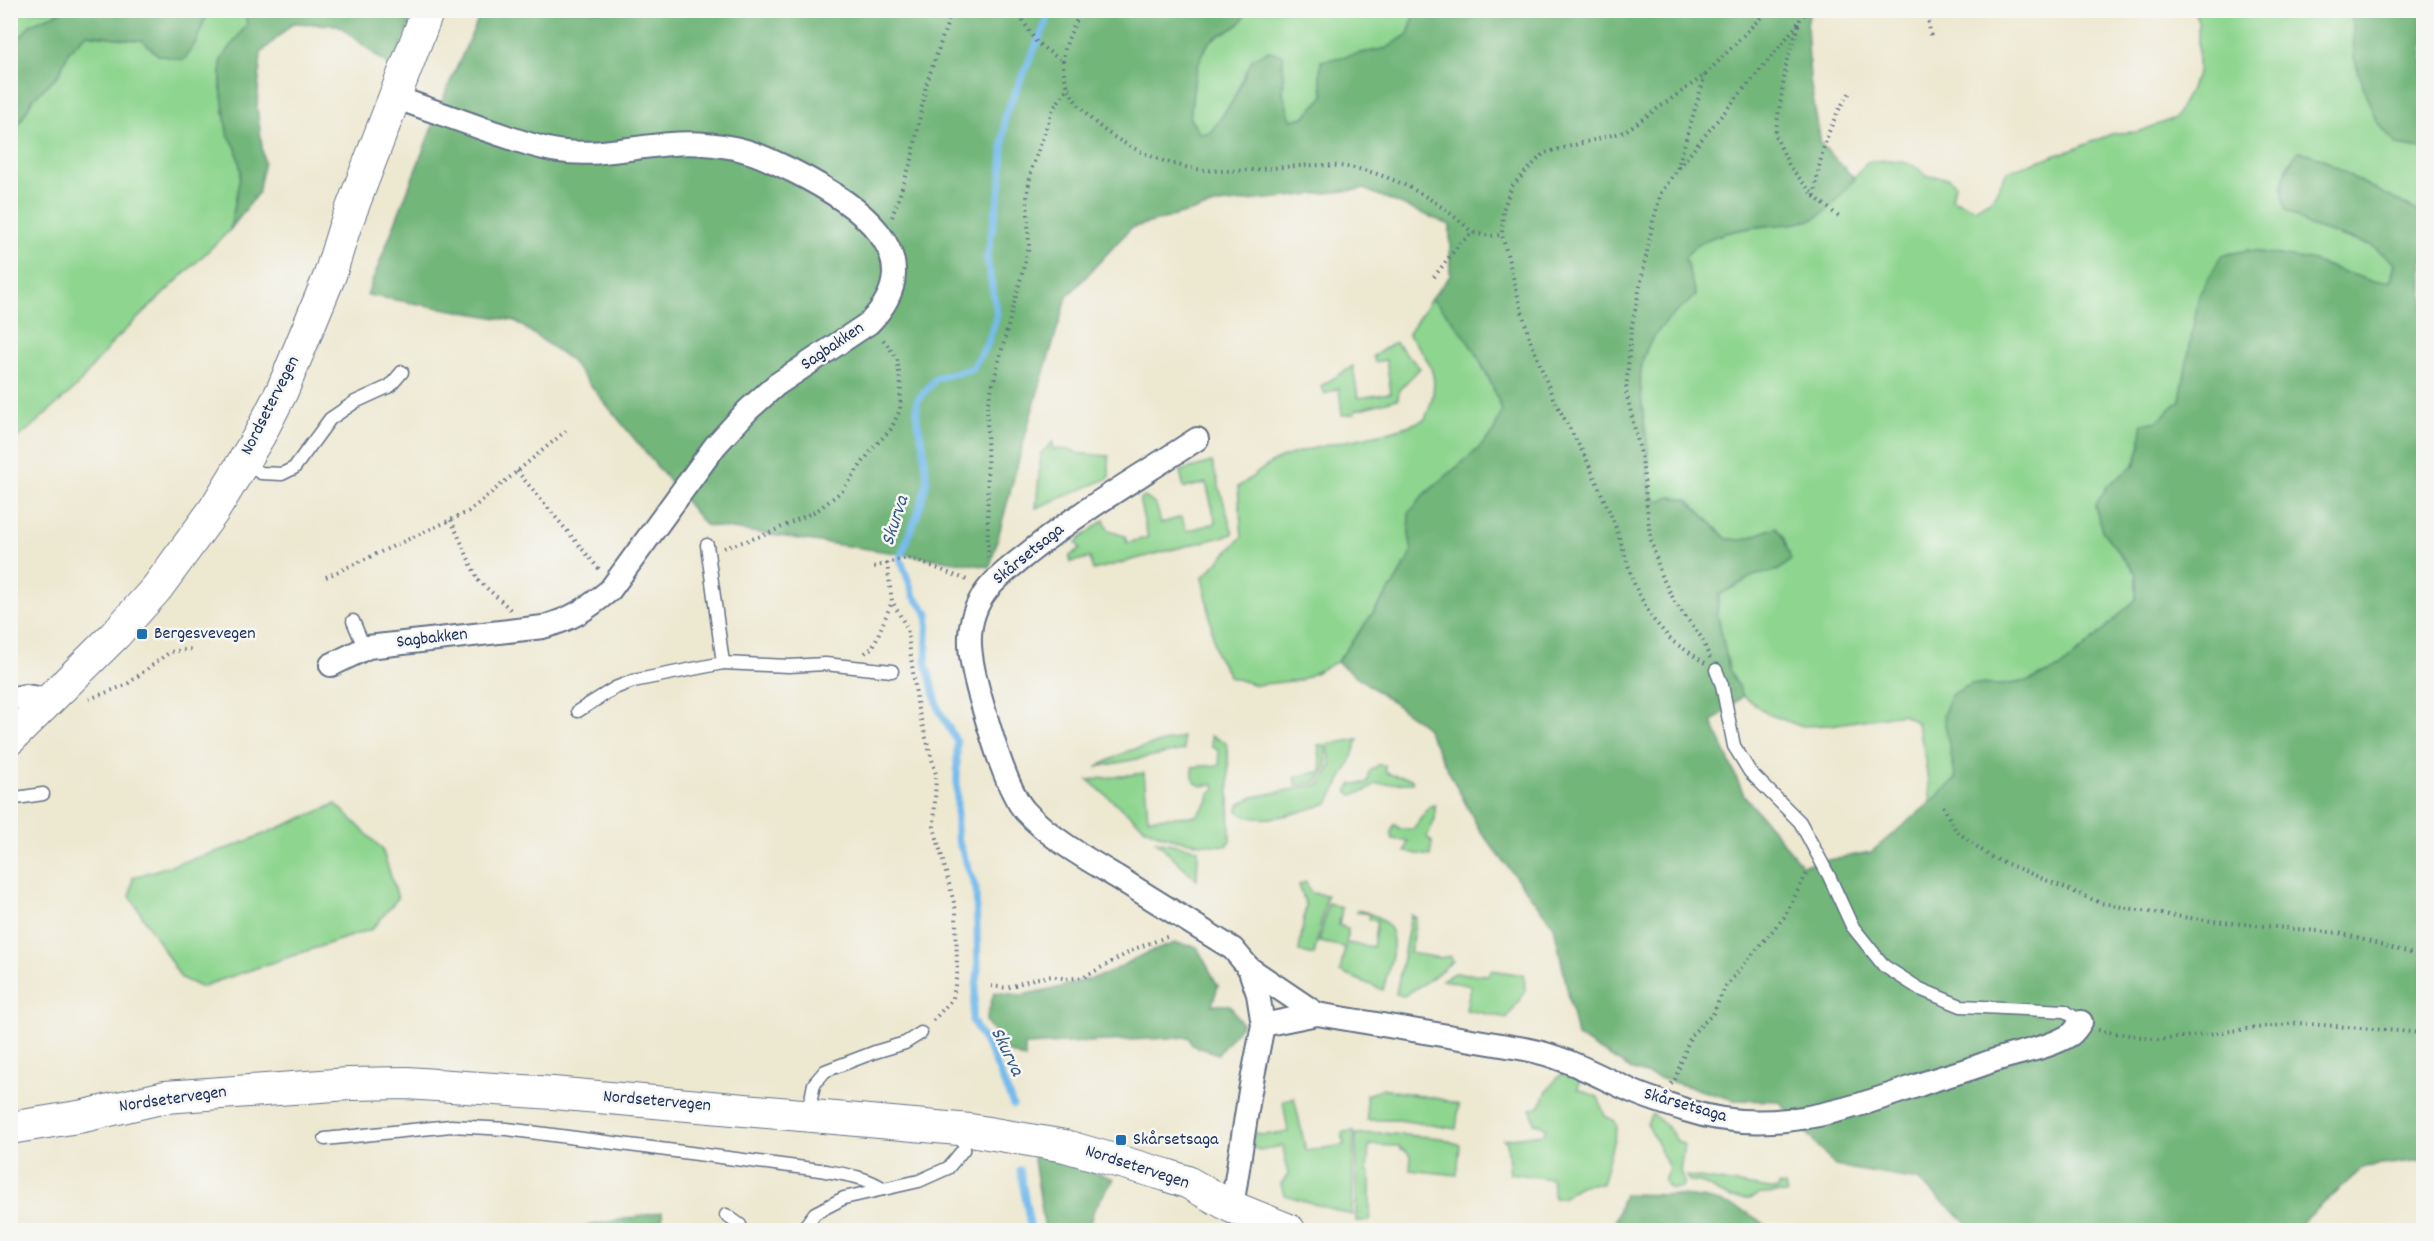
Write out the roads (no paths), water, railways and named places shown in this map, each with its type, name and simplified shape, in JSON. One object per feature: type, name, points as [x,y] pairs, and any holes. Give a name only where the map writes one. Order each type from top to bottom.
[{"type":"main road","name":"Nordsetervegen","points":[[10,740],[115,635],[156,588],[214,510],[243,463],[282,391],[326,286],[344,229],[428,10]]},
{"type":"main road","name":"Nordsetervegen","points":[[10,1128],[84,1116],[165,1097],[349,1084],[407,1083],[553,1093],[970,1130],[1044,1142],[1106,1157],[1186,1182],[1233,1206],[1289,1230]]},
{"type":"street","name":"Sagbakken","points":[[331,665],[368,646],[532,628],[567,620],[587,609],[613,586],[715,446],[748,410],[776,385],[869,323],[878,314],[890,293],[892,281],[893,259],[884,236],[868,219],[842,199],[804,177],[754,153],[734,148],[673,144],[601,152],[556,151],[531,146],[394,97]]},
{"type":"street","name":"Skårsetsaga","points":[[1197,439],[1082,513],[1031,551],[987,589],[973,611],[968,637],[974,674],[1010,785],[1024,809],[1052,834],[1089,860],[1233,949],[1249,968],[1317,1014]]},
{"type":"street","points":[[10,699],[25,696],[52,700]]},
{"type":"street","name":"Skårsetsaga","points":[[1233,1206],[1250,1091],[1263,1025],[1258,994],[1249,968]]},
{"type":"street","name":"Skårsetsaga","points":[[1263,1025],[1317,1014],[1549,1053],[1686,1110],[1723,1119],[1774,1123],[1808,1118],[1888,1096],[2003,1056],[2041,1046],[2071,1035],[2081,1022]]},
{"type":"lane","points":[[243,463],[261,473],[282,474],[294,468],[330,419],[355,402],[390,386],[402,372]]},
{"type":"lane","points":[[707,545],[723,663]]},
{"type":"lane","points":[[353,621],[361,640],[368,646]]},
{"type":"lane","points":[[578,711],[615,688],[633,681],[723,663],[789,666],[825,664],[892,671]]},
{"type":"lane","points":[[1716,670],[1722,685],[1734,746],[1750,772],[1800,822],[1852,926],[1884,966],[1920,989],[1961,1006],[2065,1011],[2081,1022]]},
{"type":"lane","points":[[10,799],[43,794]]},
{"type":"lane","points":[[807,1116],[814,1084],[825,1071],[905,1043],[921,1033]]},
{"type":"lane","points":[[325,1139],[451,1126],[507,1129],[853,1175],[876,1183],[884,1189]]},
{"type":"lane","points":[[802,1230],[815,1213],[844,1198],[919,1181],[948,1168],[963,1150],[970,1130]]},
{"type":"lane","points":[[726,1215],[740,1225],[741,1230]]},
{"type":"waterway","name":"Skurva","points":[[1013,1105],[992,1055],[972,1020],[978,970],[976,889],[957,837],[957,742],[939,710],[926,663],[928,614],[914,596],[900,558],[918,513],[927,481],[923,444],[917,420],[917,401],[936,378],[972,369],[988,343],[997,314],[987,258],[1001,183],[1005,115],[1052,10]]},
{"type":"waterway","name":"Skurva","points":[[1020,1170],[1031,1230]]},
{"type":"place","name":"Bergesvevegen","points":[[142,634]]},
{"type":"place","name":"Skårsetsaga","points":[[1121,1140]]}]
